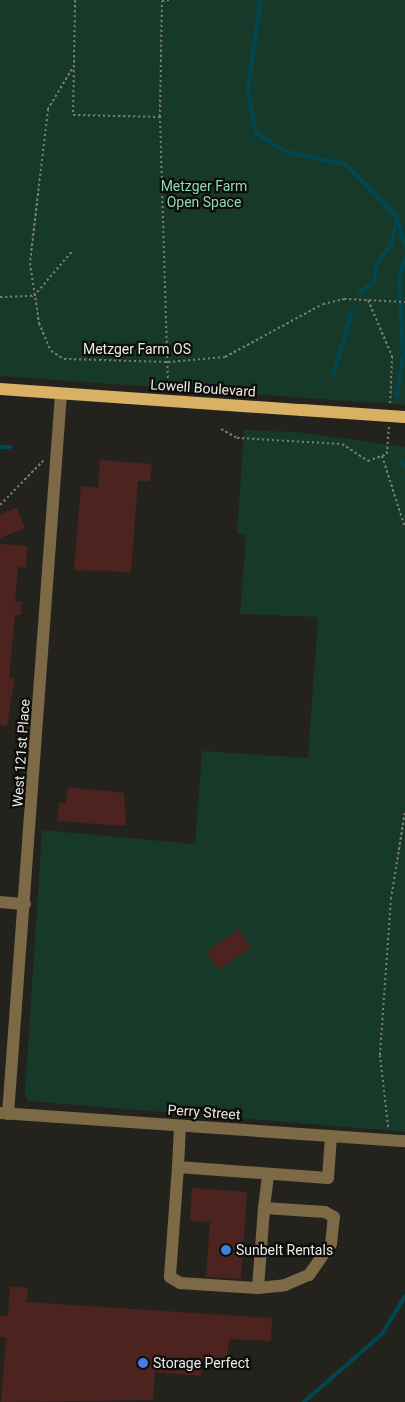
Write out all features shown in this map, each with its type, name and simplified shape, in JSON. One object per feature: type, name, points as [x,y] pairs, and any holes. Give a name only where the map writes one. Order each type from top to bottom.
[{"type":"main road","name":"Lowell Boulevard","points":[[0,389],[405,417]]},
{"type":"street","name":"West 121st Place","points":[[4,1114],[25,904],[61,394]]},
{"type":"street","points":[[0,902],[25,904]]},
{"type":"street","name":"Perry Street","points":[[4,1114],[405,1141]]},
{"type":"street","points":[[180,1126],[170,1277],[180,1282],[258,1288],[285,1285],[308,1276],[331,1244],[334,1217],[325,1212],[264,1208]]},
{"type":"street","points":[[178,1167],[328,1178],[331,1136]]},
{"type":"street","points":[[258,1288],[268,1174]]},
{"type":"path","points":[[75,0],[72,115],[160,117]]},
{"type":"path","points":[[168,401],[160,117],[162,1],[169,0]]},
{"type":"path","points":[[34,296],[30,263],[48,109],[72,69]]},
{"type":"path","points":[[0,297],[34,296],[73,250]]},
{"type":"path","name":"Metzger Farm OS","points":[[34,296],[51,351],[64,359],[167,362],[225,357],[323,304],[344,299],[405,302]]},
{"type":"path","points":[[382,456],[405,527]]},
{"type":"path","points":[[0,505],[45,459]]},
{"type":"path","points":[[389,1140],[380,1055],[391,899],[405,812]]},
{"type":"green space","name":"Metzger Farm Open Space","points":[[0,0],[405,0],[405,405],[0,376]]},
{"type":"green space","points":[[244,430],[297,432],[405,447],[405,1132],[28,1101],[25,1094],[42,830],[195,844],[202,751],[308,758],[318,617],[240,614],[246,535],[237,534]]},
{"type":"building","points":[[100,460],[152,464],[150,482],[138,481],[131,572],[74,570],[81,486],[98,488]]},
{"type":"building","points":[[17,507],[25,528],[0,538],[0,515]]},
{"type":"building","points":[[0,544],[27,546],[26,568],[18,567],[15,601],[22,602],[21,615],[15,615],[9,678],[15,678],[7,726],[0,725]]},
{"type":"building","points":[[68,787],[124,793],[126,826],[57,821],[59,803],[66,803]]},
{"type":"building","points":[[239,929],[251,947],[219,970],[206,952]]},
{"type":"building","name":"Sunbelt Rentals","points":[[192,1188],[247,1192],[241,1279],[206,1277],[210,1222],[190,1221]]},
{"type":"building","points":[[10,1286],[28,1288],[26,1302],[272,1318],[271,1341],[229,1339],[227,1363],[203,1361],[201,1376],[155,1372],[153,1400],[1,1402],[6,1338],[0,1337],[0,1316],[8,1316]]},
{"type":"waterway","points":[[260,0],[248,91],[256,133],[287,152],[345,164],[397,217],[405,245]]},
{"type":"waterway","points":[[359,292],[374,283],[376,264],[391,245],[397,219]]},
{"type":"waterway","points":[[397,396],[403,354],[399,278],[405,259]]},
{"type":"waterway","points":[[333,376],[352,311]]},
{"type":"waterway","points":[[0,447],[10,447]]},
{"type":"waterway","points":[[401,461],[405,467]]},
{"type":"waterway","points":[[304,1402],[382,1334],[405,1296]]},
{"type":"place","name":"Sunbelt Rentals","points":[[226,1250]]},
{"type":"place","name":"Storage Perfect","points":[[143,1363]]}]
